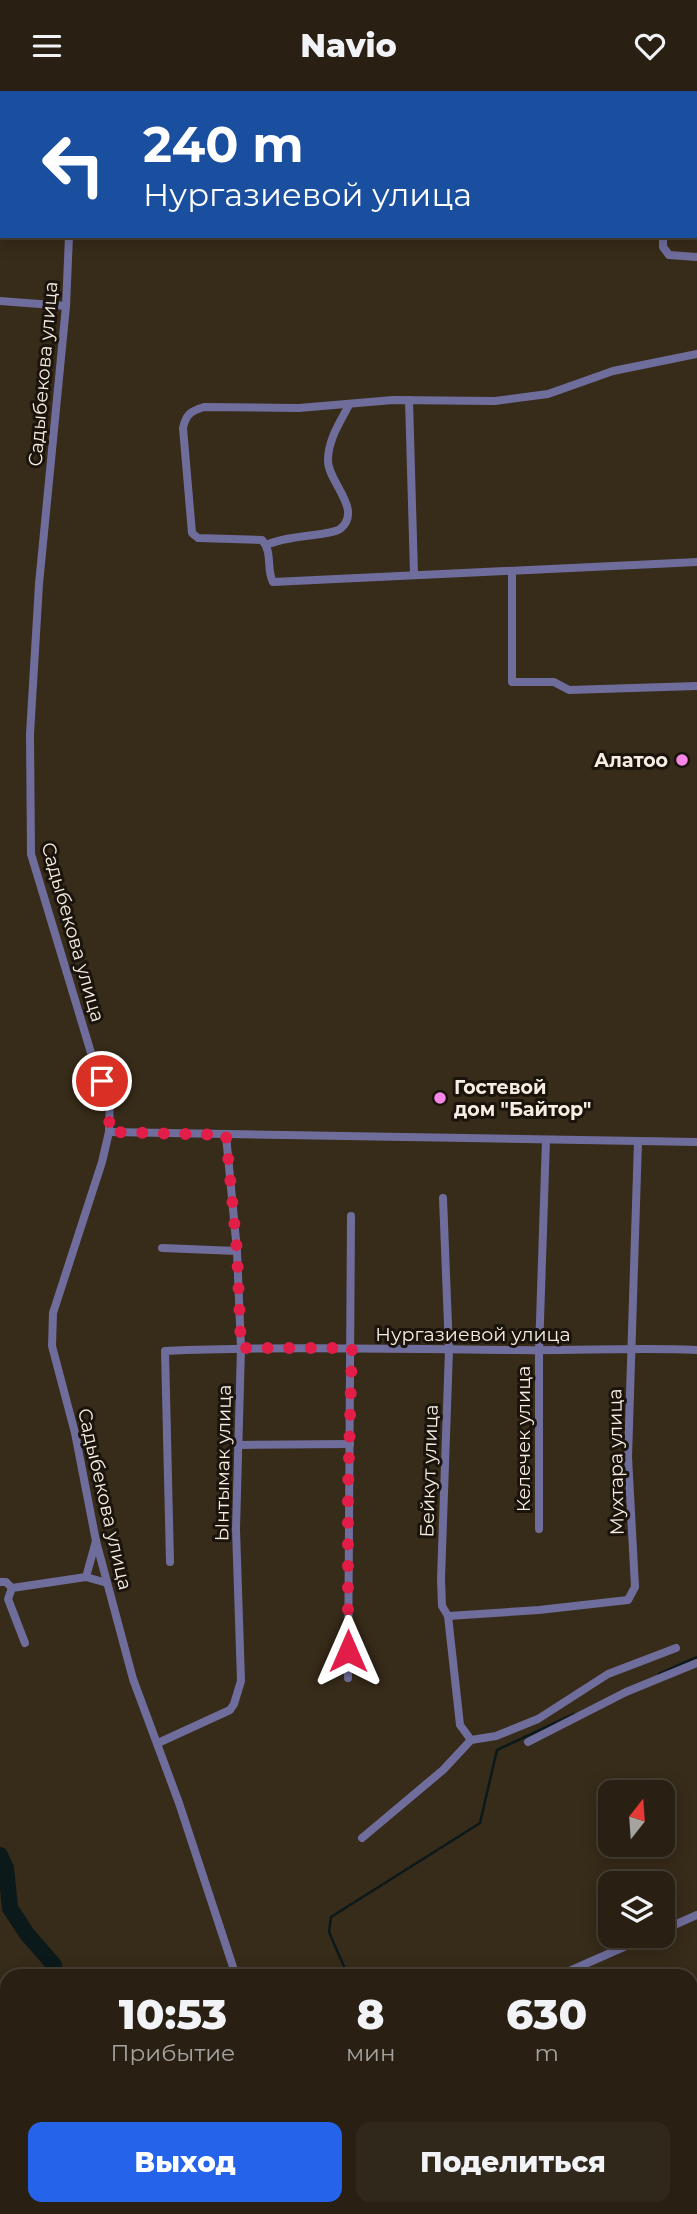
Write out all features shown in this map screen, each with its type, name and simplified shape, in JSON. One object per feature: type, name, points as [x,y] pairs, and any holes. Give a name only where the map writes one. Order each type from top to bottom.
[{"type":"street","name":"Садыбекова улица","points":[[69,238],[66,306],[37,612],[30,734],[31,854],[95,1066],[110,1095],[109,1132],[102,1162],[53,1313],[52,1346],[75,1433],[96,1541],[133,1679],[158,1743],[234,1969]]},
{"type":"street","points":[[663,238],[663,247],[669,255],[697,257]]},
{"type":"street","points":[[0,301],[66,306]]},
{"type":"street","points":[[349,405],[333,434],[328,458],[331,479],[347,501],[345,522],[337,531],[299,535],[267,545],[258,540],[198,538],[192,533],[183,428],[185,418],[191,411],[204,407],[299,408],[409,400],[495,401],[548,394],[613,371],[697,353]]},
{"type":"street","points":[[409,400],[414,575]]},
{"type":"street","points":[[267,545],[271,580],[275,582],[697,562]]},
{"type":"street","points":[[512,571],[512,683],[554,682],[569,690],[697,687]]},
{"type":"street","points":[[109,1132],[697,1142]]},
{"type":"street","name":"Ынтымак улица","points":[[158,1743],[230,1710],[241,1681],[236,1529],[241,1348],[237,1251],[226,1135]]},
{"type":"street","name":"Келечек улица","points":[[539,1529],[540,1351],[546,1140]]},
{"type":"street","name":"Мухтара улица","points":[[448,1616],[628,1600],[635,1587],[628,1457],[638,1142]]},
{"type":"street","name":"Бейкут улица","points":[[443,1198],[449,1350],[442,1606],[448,1616],[460,1725],[471,1741]]},
{"type":"street","points":[[348,1678],[351,1216]]},
{"type":"street","points":[[162,1248],[237,1251]]},
{"type":"street","name":"Нургазиевой улица","points":[[170,1562],[165,1351],[241,1348],[697,1350]]},
{"type":"street","points":[[238,1445],[349,1444]]},
{"type":"street","points":[[86,1577],[96,1541]]},
{"type":"street","points":[[12,1588],[86,1577],[107,1583]]},
{"type":"street","points":[[0,1582],[6,1582],[12,1588]]},
{"type":"street","points":[[12,1588],[8,1599],[24,1643]]},
{"type":"street","points":[[362,1838],[443,1770],[471,1741],[496,1736],[538,1719],[608,1674],[676,1648]]},
{"type":"street","points":[[528,1742],[626,1692],[697,1663]]},
{"type":"street","points":[[675,1925],[697,1915]]},
{"type":"street","points":[[574,1969],[622,1948]]},
{"type":"waterway","points":[[659,1674],[697,1657]]},
{"type":"waterway","points":[[345,1969],[329,1932],[331,1917],[480,1823],[497,1750],[574,1714]]},
{"type":"waterway","points":[[0,1855],[6,1868],[10,1908],[54,1969]]},
{"type":"place","name":"Алатоо","points":[[682,760]]},
{"type":"place","name":"Гостевой дом \"Байтор\"","points":[[440,1098]]},
{"type":"route","points":[[102,1081],[110,1095],[109,1132],[226,1135],[237,1251],[241,1348],[352,1348],[348,1491],[348,1651]]}]
